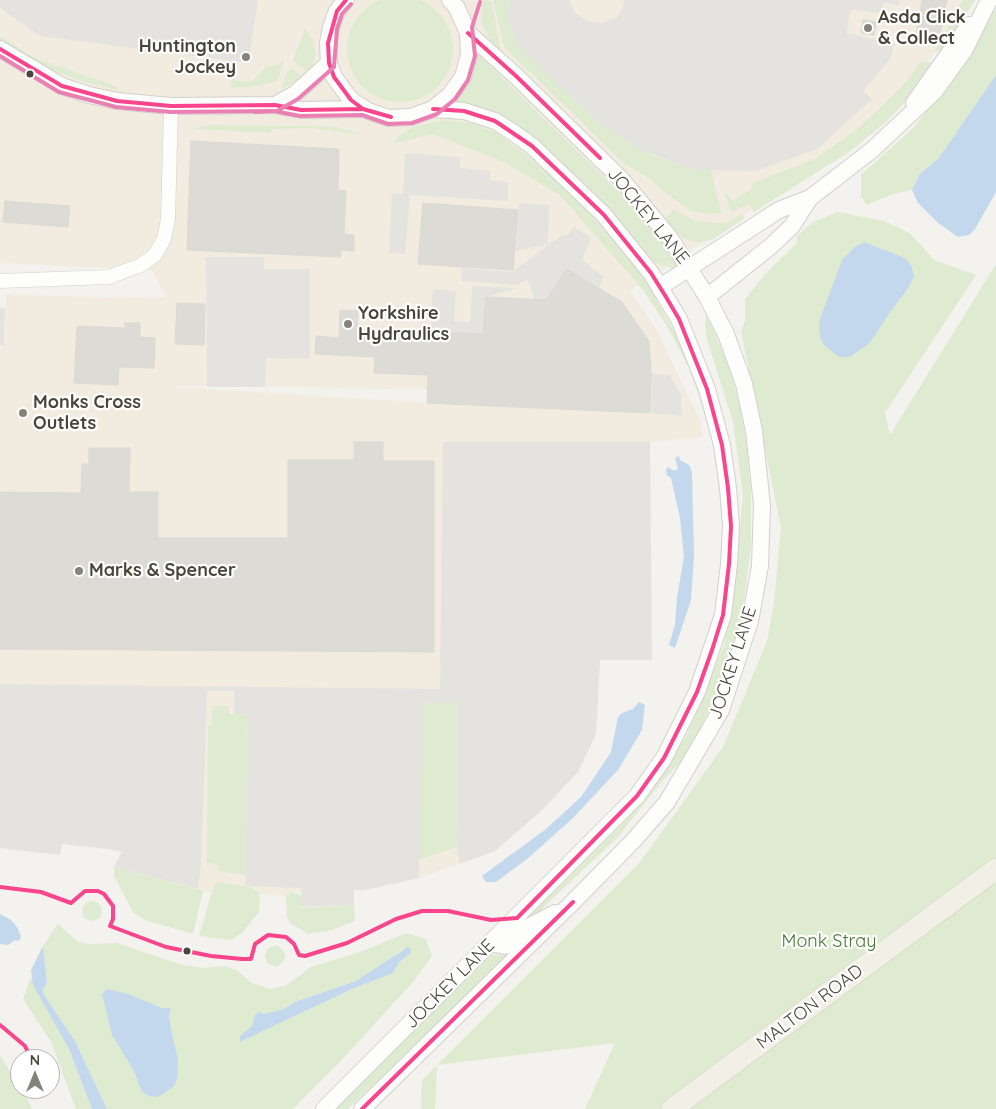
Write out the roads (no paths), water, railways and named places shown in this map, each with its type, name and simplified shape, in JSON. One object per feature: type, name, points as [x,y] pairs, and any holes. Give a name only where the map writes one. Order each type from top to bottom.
[{"type":"main road","name":"MALTON ROAD","points":[[672,1109],[996,869]]},
{"type":"street","points":[[346,0],[337,11],[331,27],[328,43],[329,63],[341,90],[363,109]]},
{"type":"street","points":[[0,49],[62,86],[89,95],[117,101],[171,106],[275,105],[301,110],[363,109],[389,118],[411,117],[433,109],[450,95],[463,77],[469,55],[468,33],[457,8],[450,0]]},
{"type":"street","points":[[660,287],[691,269],[779,210],[810,198],[872,150],[934,92],[965,49],[989,0]]},
{"type":"street","name":"JOCKEY LANE","points":[[362,1109],[572,903],[634,840],[667,802],[721,710],[750,621],[760,566],[762,505],[754,432],[744,384],[726,334],[707,298],[691,269],[670,238],[622,180],[516,76],[468,33]]},
{"type":"street","points":[[275,105],[294,94],[329,63]]},
{"type":"street","points":[[0,281],[109,276],[141,265],[155,255],[164,239],[168,219],[171,106]]},
{"type":"street","name":"JOCKEY LANE","points":[[324,1109],[637,796],[664,758],[697,692],[723,615],[729,564],[731,526],[722,445],[707,389],[679,319],[660,287],[604,215],[532,146],[495,121],[464,111],[433,109]]},
{"type":"street","points":[[707,298],[792,226],[810,198]]},
{"type":"street","points":[[491,944],[506,946],[528,927],[572,903]]},
{"type":"water","points":[[996,75],[996,192],[975,229],[969,235],[958,237],[937,222],[918,203],[912,190],[919,175],[938,159]]},
{"type":"water","points":[[864,242],[905,258],[911,265],[914,276],[908,289],[870,343],[850,357],[839,357],[824,345],[820,337],[819,322],[842,260],[855,247]]},
{"type":"water","points":[[679,456],[680,460],[689,465],[692,472],[694,557],[691,600],[675,648],[669,645],[675,625],[677,597],[684,557],[680,518],[671,478],[667,475],[666,471],[667,467],[675,471],[678,469],[675,458]]},
{"type":"water","points":[[639,702],[645,705],[642,730],[618,770],[572,819],[527,859],[496,882],[486,882],[482,876],[546,829],[581,797],[611,752],[618,717],[622,713],[633,709]]},
{"type":"water","points":[[0,914],[11,920],[17,927],[21,936],[19,941],[15,940],[8,945],[0,944]]},
{"type":"water","points":[[43,946],[47,983],[43,989],[44,995],[75,1041],[107,1109],[92,1109],[69,1049],[33,985],[31,970]]},
{"type":"water","points":[[408,947],[411,949],[410,954],[399,962],[393,973],[352,989],[240,1042],[240,1036],[252,1026],[255,1015],[258,1012],[264,1014],[284,1009],[295,1002],[356,981]]},
{"type":"water","points":[[107,989],[128,994],[162,1008],[171,1008],[169,1017],[178,1061],[177,1079],[174,1086],[158,1097],[149,1096],[141,1091],[135,1073],[112,1035],[102,994]]},
{"type":"place","name":"Asda Click & Collect","points":[[868,28]]},
{"type":"place","name":"Huntington Jockey","points":[[246,57]]},
{"type":"place","name":"Yorkshire Hydraulics","points":[[348,324]]},
{"type":"place","name":"Monks Cross Outlets","points":[[23,413]]},
{"type":"place","name":"Marks & Spencer","points":[[79,571]]},
{"type":"park label","name":"Monk Stray","points":[[829,942]]}]
